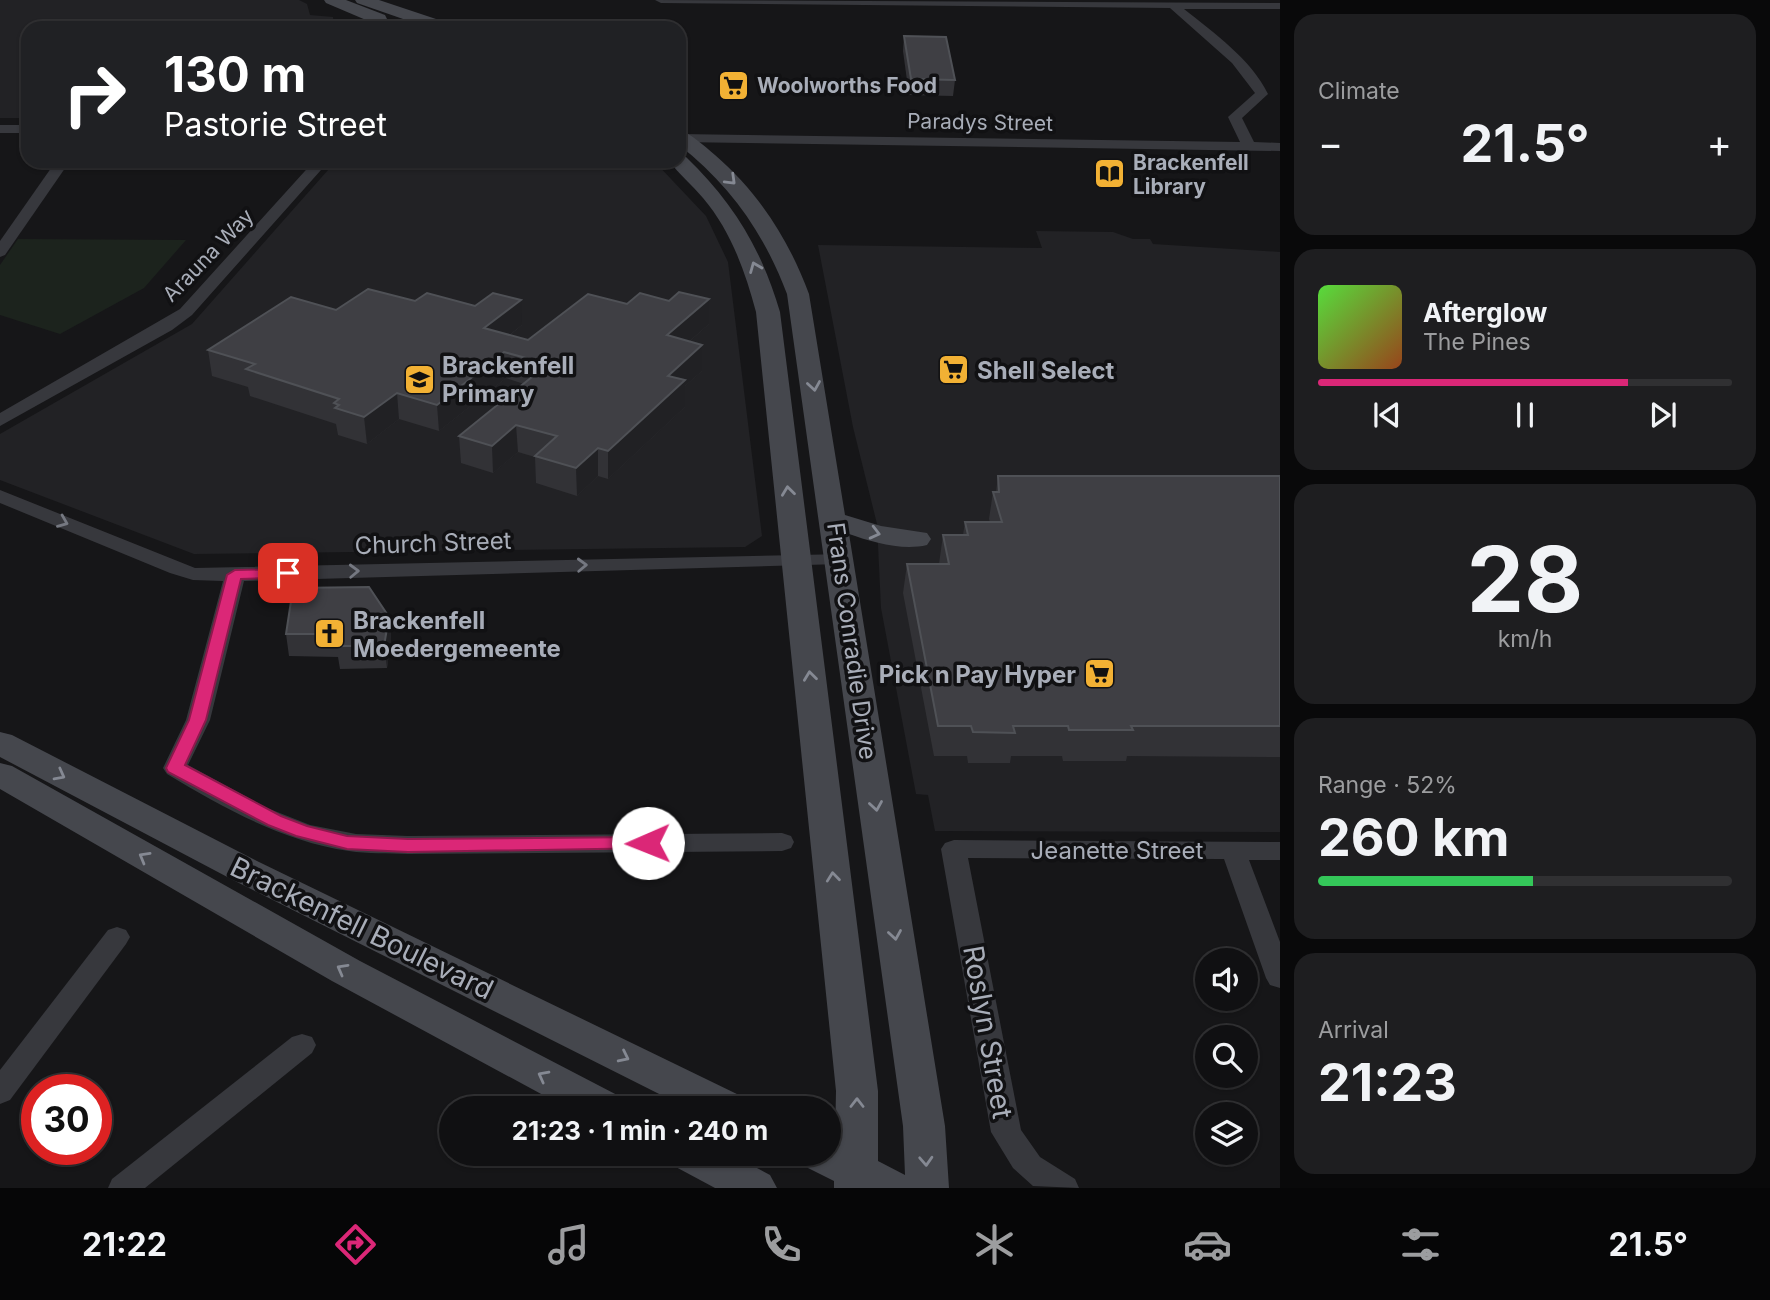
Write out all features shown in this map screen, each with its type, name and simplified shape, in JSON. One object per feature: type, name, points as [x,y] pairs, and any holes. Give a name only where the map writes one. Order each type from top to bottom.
[{"type":"street","points":[[332,0],[388,21]]},
{"type":"street","points":[[363,0],[424,21]]},
{"type":"street","points":[[661,0],[1280,6]]},
{"type":"street","points":[[1173,5],[1250,74],[1261,89],[1259,98],[1234,117],[1249,146]]},
{"type":"street","points":[[0,129],[21,129]]},
{"type":"street","name":"Paradys Street","points":[[686,143],[1280,147]]},
{"type":"street","name":"Frans Conradie Drive","points":[[686,147],[739,187],[759,212],[789,265],[805,330],[924,1126],[928,1188]]},
{"type":"street","name":"Frans Conradie Drive","points":[[686,152],[748,249],[759,275],[773,347],[867,1183]]},
{"type":"street","points":[[0,253],[58,168]]},
{"type":"street","name":"Arauna Way","points":[[0,421],[166,327],[186,312],[316,168]]},
{"type":"street","name":"Church Street","points":[[0,496],[193,574],[840,558]]},
{"type":"street","points":[[834,520],[877,534],[917,539]]},
{"type":"street","points":[[235,575],[198,720],[175,768],[275,821],[347,842],[422,845],[782,842]]},
{"type":"street","name":"Brackenfell Boulevard","points":[[0,743],[234,865],[702,1096]]},
{"type":"street","name":"Brackenfell Boulevard","points":[[0,774],[334,964],[582,1096]]},
{"type":"street","name":"Jeanette Street","points":[[954,849],[1280,850]]},
{"type":"street","name":"Roslyn Street","points":[[954,849],[1006,1132],[1022,1161],[1045,1179],[1064,1188]]},
{"type":"street","points":[[1233,850],[1280,978]]},
{"type":"street","points":[[0,1092],[117,937]]},
{"type":"street","points":[[123,1188],[302,1045]]},
{"type":"street","points":[[714,1166],[755,1188]]},
{"type":"street","points":[[839,1166],[867,1183]]},
{"type":"shaded area","points":[[0,0],[299,0],[307,4],[310,15],[333,17],[333,21],[21,21],[21,118],[0,118]]},
{"type":"shaded area","name":"Brackenfell Primary","points":[[330,168],[661,168],[706,216],[728,262],[762,536],[745,547],[194,554],[0,480],[0,434],[192,324]]},
{"type":"shaded area","points":[[1036,231],[1113,232],[1133,239],[1150,239],[1153,244],[1280,252],[1280,832],[935,831],[928,795],[916,794],[881,608],[877,524],[853,427],[818,245],[1042,248]]},
{"type":"shaded area","points":[[18,239],[186,240],[144,288],[60,334],[0,315],[0,265]]},
{"type":"building","points":[[904,36],[946,37],[955,80],[911,79]]},
{"type":"building","points":[[368,289],[415,301],[427,293],[475,306],[493,293],[521,300],[484,328],[528,340],[588,294],[627,304],[640,293],[669,301],[679,292],[709,299],[667,335],[702,345],[668,376],[685,380],[608,451],[598,448],[576,468],[535,456],[557,436],[516,425],[492,446],[459,436],[548,364],[504,352],[437,405],[397,393],[364,417],[335,408],[339,405],[334,403],[339,399],[246,369],[255,364],[208,350],[291,297],[336,310]]},
{"type":"building","name":"Pick n Pay Hyper","points":[[998,476],[1280,476],[1280,726],[1131,726],[1133,730],[1069,730],[1068,726],[1013,726],[1015,733],[973,732],[971,726],[938,726],[907,564],[949,564],[943,535],[968,535],[965,522],[1002,522],[993,492],[999,492]]},
{"type":"building","points":[[369,587],[389,617],[384,646],[337,646],[339,634],[286,634],[293,588]]},
{"type":"place","name":"Woolworths Food","points":[[734,85]]},
{"type":"place","name":"Brackenfell Library","points":[[1110,174]]},
{"type":"place","name":"Shell Select","points":[[954,370]]},
{"type":"place","name":"Brackenfell Primary","points":[[419,379]]},
{"type":"place","name":"Brackenfell Moedergemeente","points":[[330,634]]},
{"type":"place","name":"Pick n Pay Hyper","points":[[1099,674]]},
{"type":"route","points":[[288,573],[235,575],[198,720],[175,768],[275,821],[347,842],[408,845],[648,843]]}]
